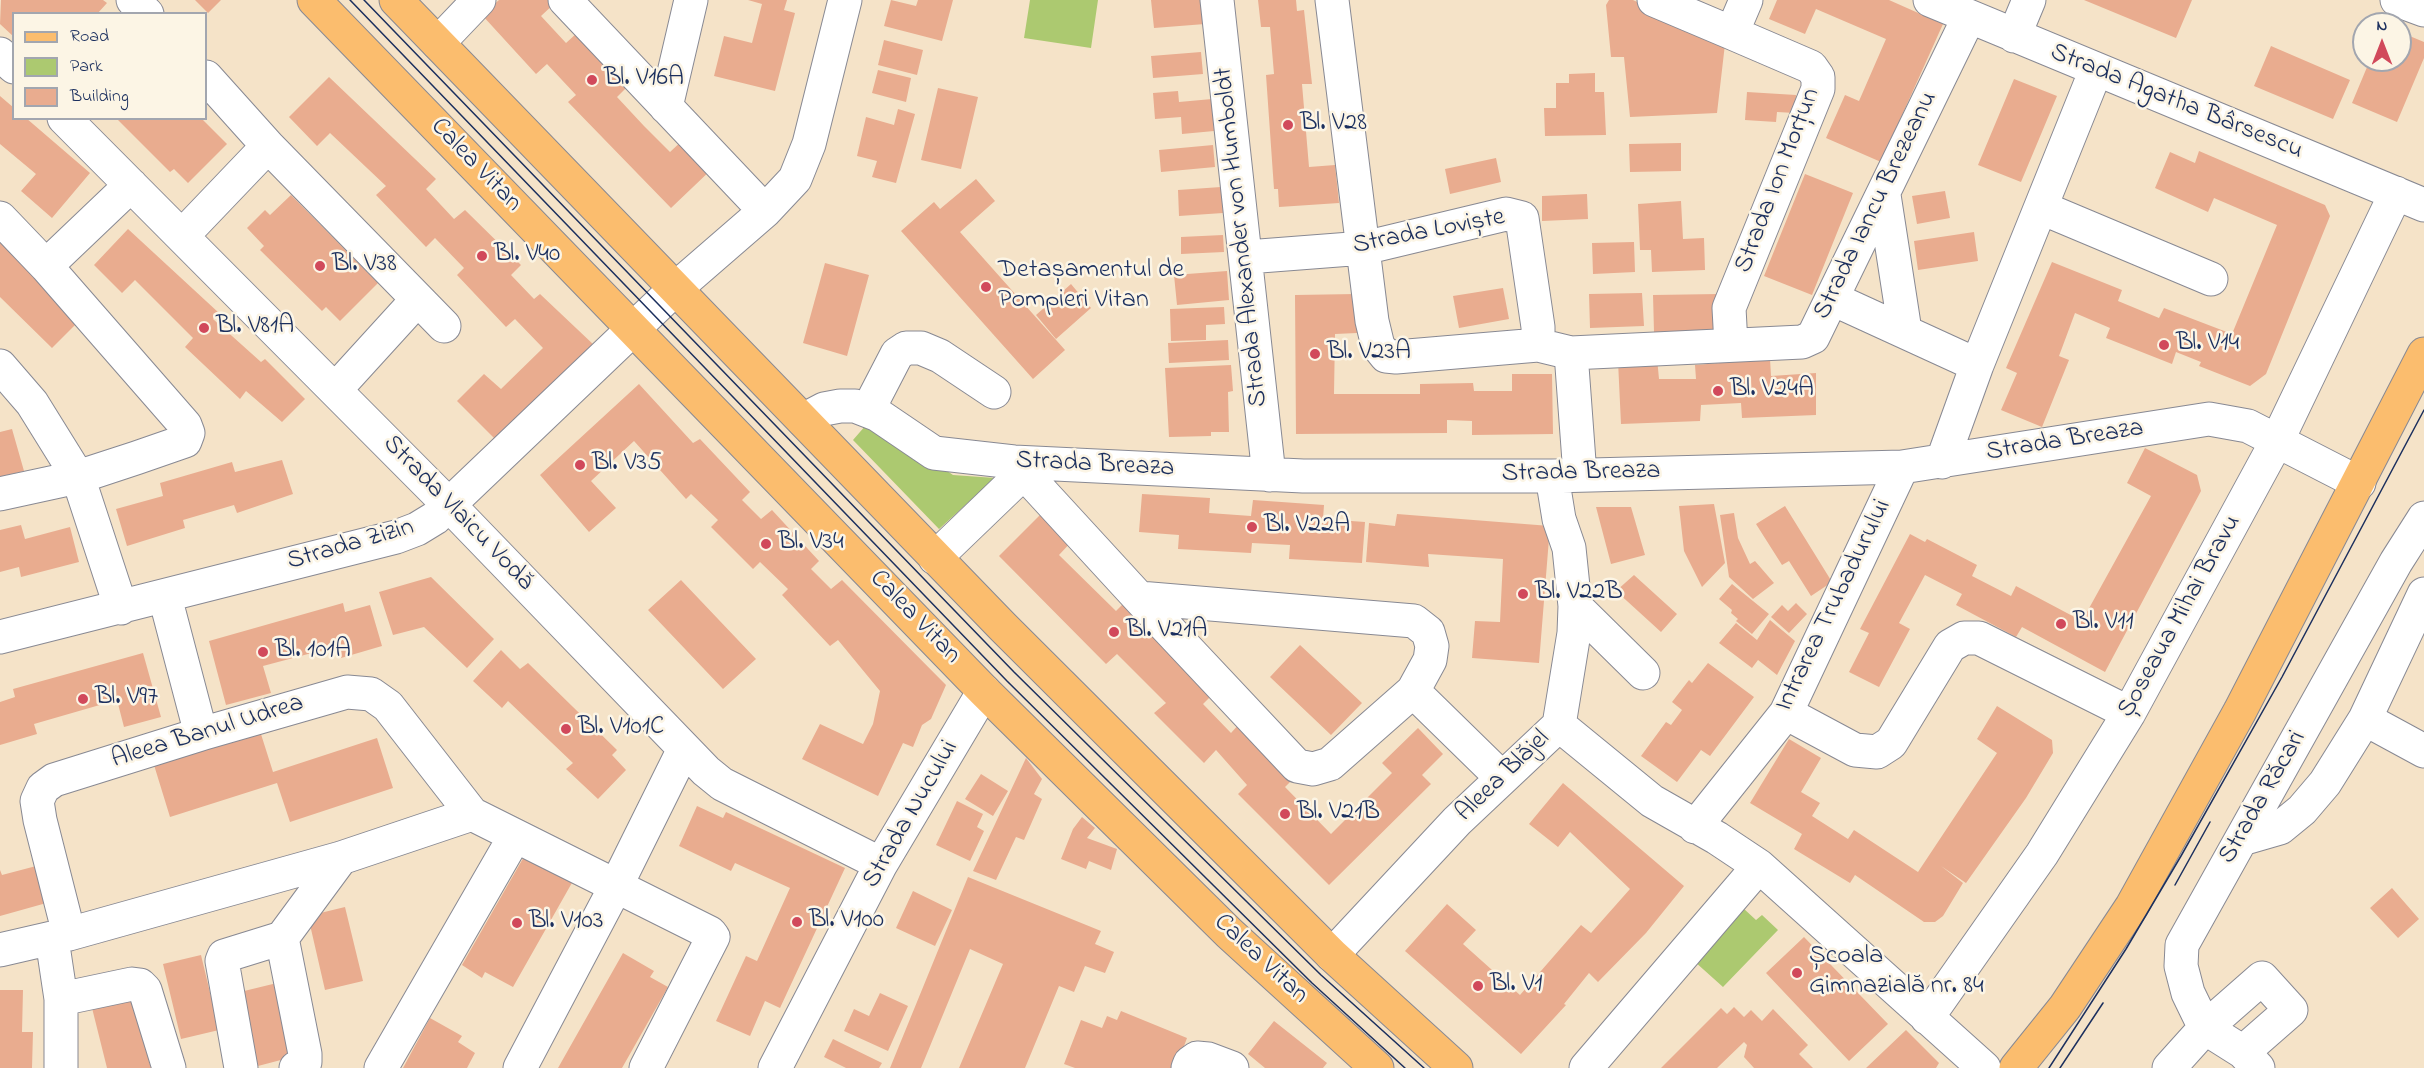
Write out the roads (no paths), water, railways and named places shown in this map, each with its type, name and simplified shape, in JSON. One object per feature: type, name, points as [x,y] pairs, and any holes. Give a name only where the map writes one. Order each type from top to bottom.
[{"type":"main road","name":"Calea Vitan","points":[[314,0],[984,691],[1229,933],[1377,1068]]},
{"type":"main road","name":"Calea Vitan","points":[[396,0],[935,558],[1332,955],[1456,1068]]},
{"type":"main road","points":[[2016,1068],[2066,1007],[2132,906],[2240,711],[2424,354]]},
{"type":"street","points":[[133,0],[145,12]]},
{"type":"street","points":[[438,43],[479,0]]},
{"type":"street","points":[[565,0],[765,211]]},
{"type":"street","points":[[666,107],[691,0]]},
{"type":"street","name":"Strada Zizin","points":[[0,637],[396,537],[417,529],[450,506],[675,289],[765,211],[795,179],[803,162],[845,0]]},
{"type":"street","name":"Strada Alexander von Humboldt","points":[[1217,0],[1247,257],[1269,475]]},
{"type":"street","points":[[1332,0],[1372,321],[1378,346],[1386,357],[1538,345],[1571,353],[1566,475],[1559,519],[1569,548],[1575,606],[1574,633],[1559,725]]},
{"type":"street","name":"Strada Ion Morțun","points":[[1654,0],[1811,67],[1818,77],[1818,90],[1729,308],[1731,345]]},
{"type":"street","points":[[1732,33],[1746,0]]},
{"type":"street","name":"Strada Agatha Bârsescu","points":[[1930,0],[2410,199]]},
{"type":"street","points":[[2014,36],[2029,0]]},
{"type":"street","points":[[2397,0],[2424,10]]},
{"type":"street","name":"Strada Iancu Brezeanu","points":[[1571,353],[1802,342],[1813,338],[1969,17]]},
{"type":"street","points":[[0,54],[12,65]]},
{"type":"street","points":[[1942,462],[1977,365],[2096,70]]},
{"type":"street","points":[[207,78],[268,146],[444,326]]},
{"type":"street","name":"Strada Vlaicu Vodă","points":[[66,120],[450,506],[684,749],[722,784],[881,864]]},
{"type":"street","points":[[182,236],[268,146]]},
{"type":"street","points":[[46,266],[131,185]]},
{"type":"street","points":[[1884,195],[1905,331]]},
{"type":"street","name":"Șoseaua Mihai Bravu","points":[[1927,1018],[2042,854],[2129,713],[2410,199]]},
{"type":"street","points":[[2042,208],[2211,279]]},
{"type":"street","name":"Strada Loviște","points":[[1247,257],[1364,248],[1506,214],[1522,218],[1538,327],[1538,345]]},
{"type":"street","points":[[0,218],[46,266],[185,425],[188,433],[185,441],[78,477],[0,494]]},
{"type":"street","points":[[1833,299],[1977,365]]},
{"type":"street","points":[[335,390],[417,300]]},
{"type":"street","points":[[868,410],[897,354],[906,348],[921,348],[940,356],[994,392]]},
{"type":"street","points":[[0,366],[32,403],[78,477],[121,608]]},
{"type":"street","name":"Strada Breaza","points":[[802,420],[824,409],[840,406],[868,410],[934,453],[1014,462],[1269,475],[1566,475],[1902,467],[2209,419],[2248,426],[2278,439],[2359,483]]},
{"type":"street","points":[[935,558],[1014,482],[1014,462]]},
{"type":"street","points":[[1014,462],[1139,598],[1298,766],[1313,769],[1330,764],[1413,691],[1430,660],[1432,646],[1428,632],[1414,621],[1139,598]]},
{"type":"street","name":"Intrarea Trubadurului","points":[[1695,827],[1786,713],[1902,467]]},
{"type":"street","name":"Strada Răcari","points":[[2205,1028],[2188,993],[2181,966],[2182,945],[2396,562],[2424,518]]},
{"type":"street","points":[[165,597],[201,734]]},
{"type":"street","points":[[2242,839],[2280,828],[2302,810],[2325,783],[2365,719],[2422,602]]},
{"type":"street","points":[[1575,606],[1643,673]]},
{"type":"street","points":[[1786,713],[1855,750],[1877,752],[1891,743],[1950,646],[1964,638],[1978,638],[2129,713]]},
{"type":"street","name":"Strada Nucului","points":[[776,1068],[881,864],[984,691]]},
{"type":"street","points":[[1413,691],[1502,778]]},
{"type":"street","name":"Aleea Banul Udrea","points":[[61,1068],[60,936],[37,801],[43,788],[54,780],[347,692],[371,694],[388,706],[472,814],[710,933],[713,937],[646,1068]]},
{"type":"street","points":[[2365,719],[2424,751]]},
{"type":"street","name":"Aleea Blăjel","points":[[1332,955],[1426,853],[1559,725],[1652,801],[1718,838],[1759,866],[1984,1068]]},
{"type":"street","points":[[520,1068],[616,886],[684,749]]},
{"type":"street","points":[[0,950],[60,936],[341,858],[472,814]]},
{"type":"street","points":[[381,1068],[515,836]]},
{"type":"street","points":[[241,1068],[222,961],[224,956],[282,938],[341,858]]},
{"type":"street","points":[[1586,1068],[1759,866]]},
{"type":"street","points":[[282,938],[305,1054],[305,1062],[301,1067],[296,1068]]},
{"type":"street","points":[[2169,1068],[2205,1028],[2262,978],[2291,1010],[2250,1060],[2205,1028]]},
{"type":"street","points":[[61,999],[132,984],[140,985],[146,990],[169,1068]]},
{"type":"street","points":[[1188,1068],[1190,1063],[1197,1058],[1208,1059],[1232,1068]]},
{"type":"tram line","points":[[350,0],[1007,681],[1312,983],[1405,1068]]},
{"type":"tram line","points":[[364,0],[1014,672],[1321,975],[1424,1068]]},
{"type":"tram line","points":[[2049,1068],[2126,949],[2181,856],[2282,677],[2424,410]]},
{"type":"tram line","points":[[2175,885],[2210,822]]},
{"type":"tram line","points":[[2060,1068],[2103,1003]]},
{"type":"place","name":"Bl. V16A","points":[[592,80]]},
{"type":"place","name":"Bl. V28","points":[[1288,125]]},
{"type":"place","name":"Bl. V40","points":[[482,256]]},
{"type":"place","name":"Bl. V38","points":[[320,266]]},
{"type":"place","name":"Detașamentul de Pompieri Vitan","points":[[986,287]]},
{"type":"place","name":"Bl. V81A","points":[[204,328]]},
{"type":"place","name":"Bl. V14","points":[[2164,345]]},
{"type":"place","name":"Bl. V23A","points":[[1315,354]]},
{"type":"place","name":"Bl. V24A","points":[[1718,391]]},
{"type":"place","name":"Bl. V35","points":[[580,465]]},
{"type":"place","name":"Bl. V22A","points":[[1252,527]]},
{"type":"place","name":"Bl. V34","points":[[766,544]]},
{"type":"place","name":"Bl. V22B","points":[[1523,594]]},
{"type":"place","name":"Bl. V11","points":[[2061,624]]},
{"type":"place","name":"Bl. V21A","points":[[1114,632]]},
{"type":"place","name":"Bl. 101A","points":[[263,652]]},
{"type":"place","name":"Bl. V97","points":[[83,699]]},
{"type":"place","name":"Bl. V101C","points":[[566,729]]},
{"type":"place","name":"Bl. V21B","points":[[1285,814]]},
{"type":"place","name":"Bl. V100","points":[[797,922]]},
{"type":"place","name":"Bl. V103","points":[[517,923]]},
{"type":"place","name":"Școala Gimnazială nr. 84","points":[[1797,973]]},
{"type":"place","name":"Bl. V1","points":[[1478,986]]}]
